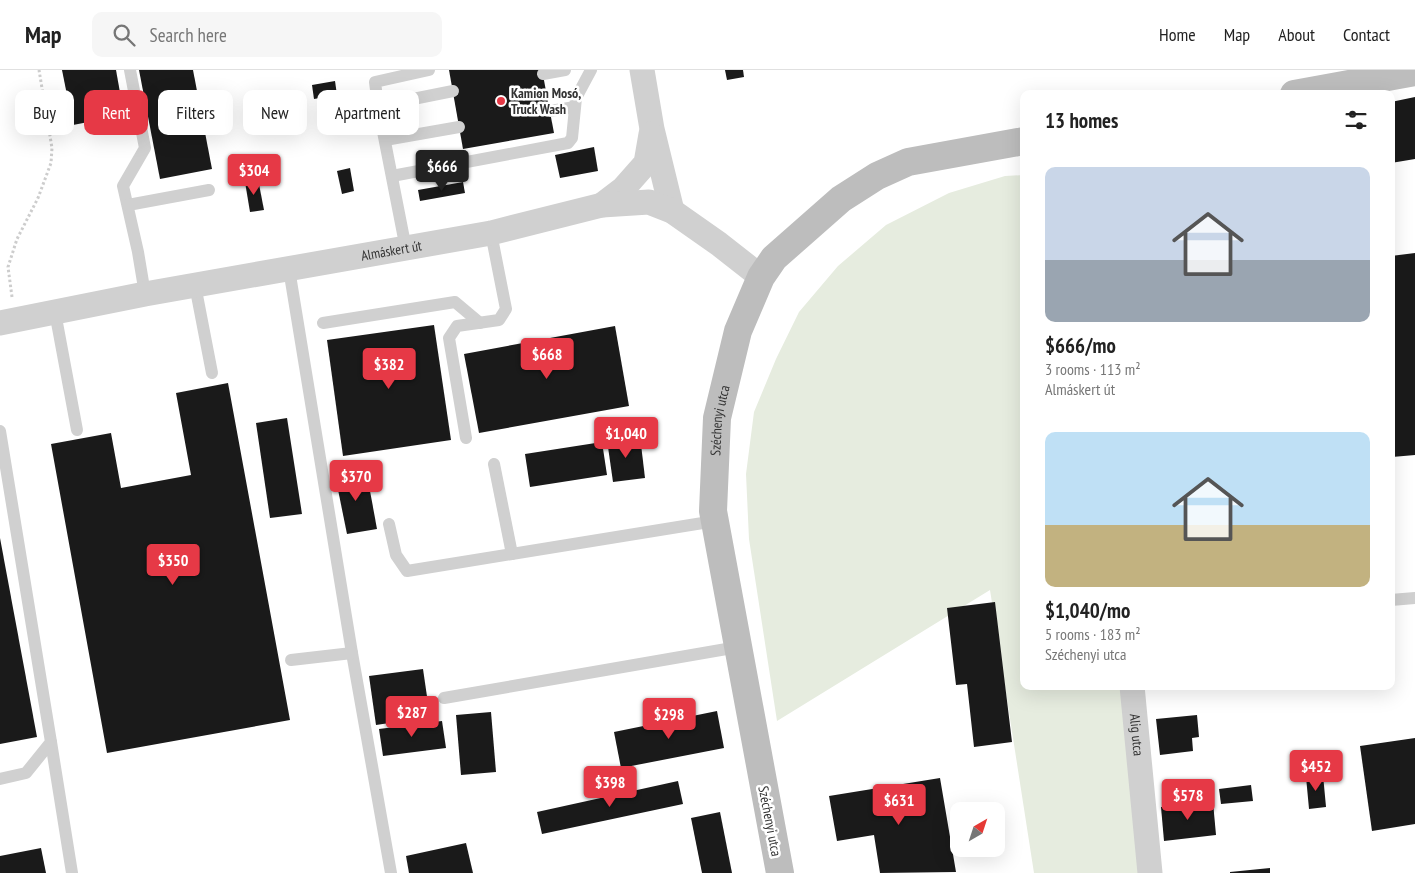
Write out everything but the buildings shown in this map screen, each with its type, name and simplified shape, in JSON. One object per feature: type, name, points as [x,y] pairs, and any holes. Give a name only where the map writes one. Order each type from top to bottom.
[{"type":"street","points":[[642,70],[652,129],[672,211]]},
{"type":"street","points":[[1316,90],[1415,72]]},
{"type":"street","points":[[602,205],[623,188],[646,163],[652,129]]},
{"type":"street","name":"Széchenyi utca","points":[[780,873],[713,511],[717,418],[738,331],[760,277],[774,258],[841,199],[877,176],[908,162],[1020,142]]},
{"type":"street","name":"Almáskert út","points":[[8,322],[145,294],[491,233],[602,205],[649,202],[672,211],[719,244],[760,277]]},
{"type":"street","name":"Alig utca","points":[[1132,690],[1150,873]]},
{"type":"lane","points":[[130,70],[145,148],[123,186],[138,252],[145,294]]},
{"type":"lane","points":[[376,90],[375,82],[429,70]]},
{"type":"lane","points":[[543,74],[565,70]]},
{"type":"lane","points":[[392,176],[568,143],[572,138],[576,98],[591,70]]},
{"type":"lane","points":[[419,98],[453,91]]},
{"type":"lane","points":[[550,111],[575,106]]},
{"type":"lane","points":[[385,140],[459,127]]},
{"type":"lane","points":[[384,135],[406,249]]},
{"type":"lane","points":[[128,205],[209,190]]},
{"type":"lane","points":[[466,438],[449,338],[457,326],[499,320],[506,309],[491,233]]},
{"type":"lane","points":[[289,269],[352,653],[391,873]]},
{"type":"lane","points":[[196,285],[212,373]]},
{"type":"lane","points":[[323,322],[455,302],[480,323]]},
{"type":"lane","points":[[55,312],[78,430]]},
{"type":"lane","points":[[0,431],[72,873]]},
{"type":"lane","points":[[494,464],[512,554]]},
{"type":"lane","points":[[389,524],[396,555],[407,571],[715,520]]},
{"type":"lane","points":[[1395,600],[1415,598]]},
{"type":"lane","points":[[444,698],[738,647]]},
{"type":"lane","points":[[291,660],[352,653]]},
{"type":"lane","points":[[0,779],[26,773],[51,742]]},
{"type":"path","points":[[8,322],[8,267],[17,239],[38,198],[51,163],[52,148],[39,70]]},
{"type":"shaded area","points":[[1020,175],[1020,690],[1132,690],[1150,873],[1034,873],[990,590],[777,721],[749,539],[746,474],[754,412],[776,359],[799,312],[838,266],[886,225],[949,193],[1005,176]]},
{"type":"place","name":"Kamion Mosó, Truck Wash","points":[[501,101]]}]
